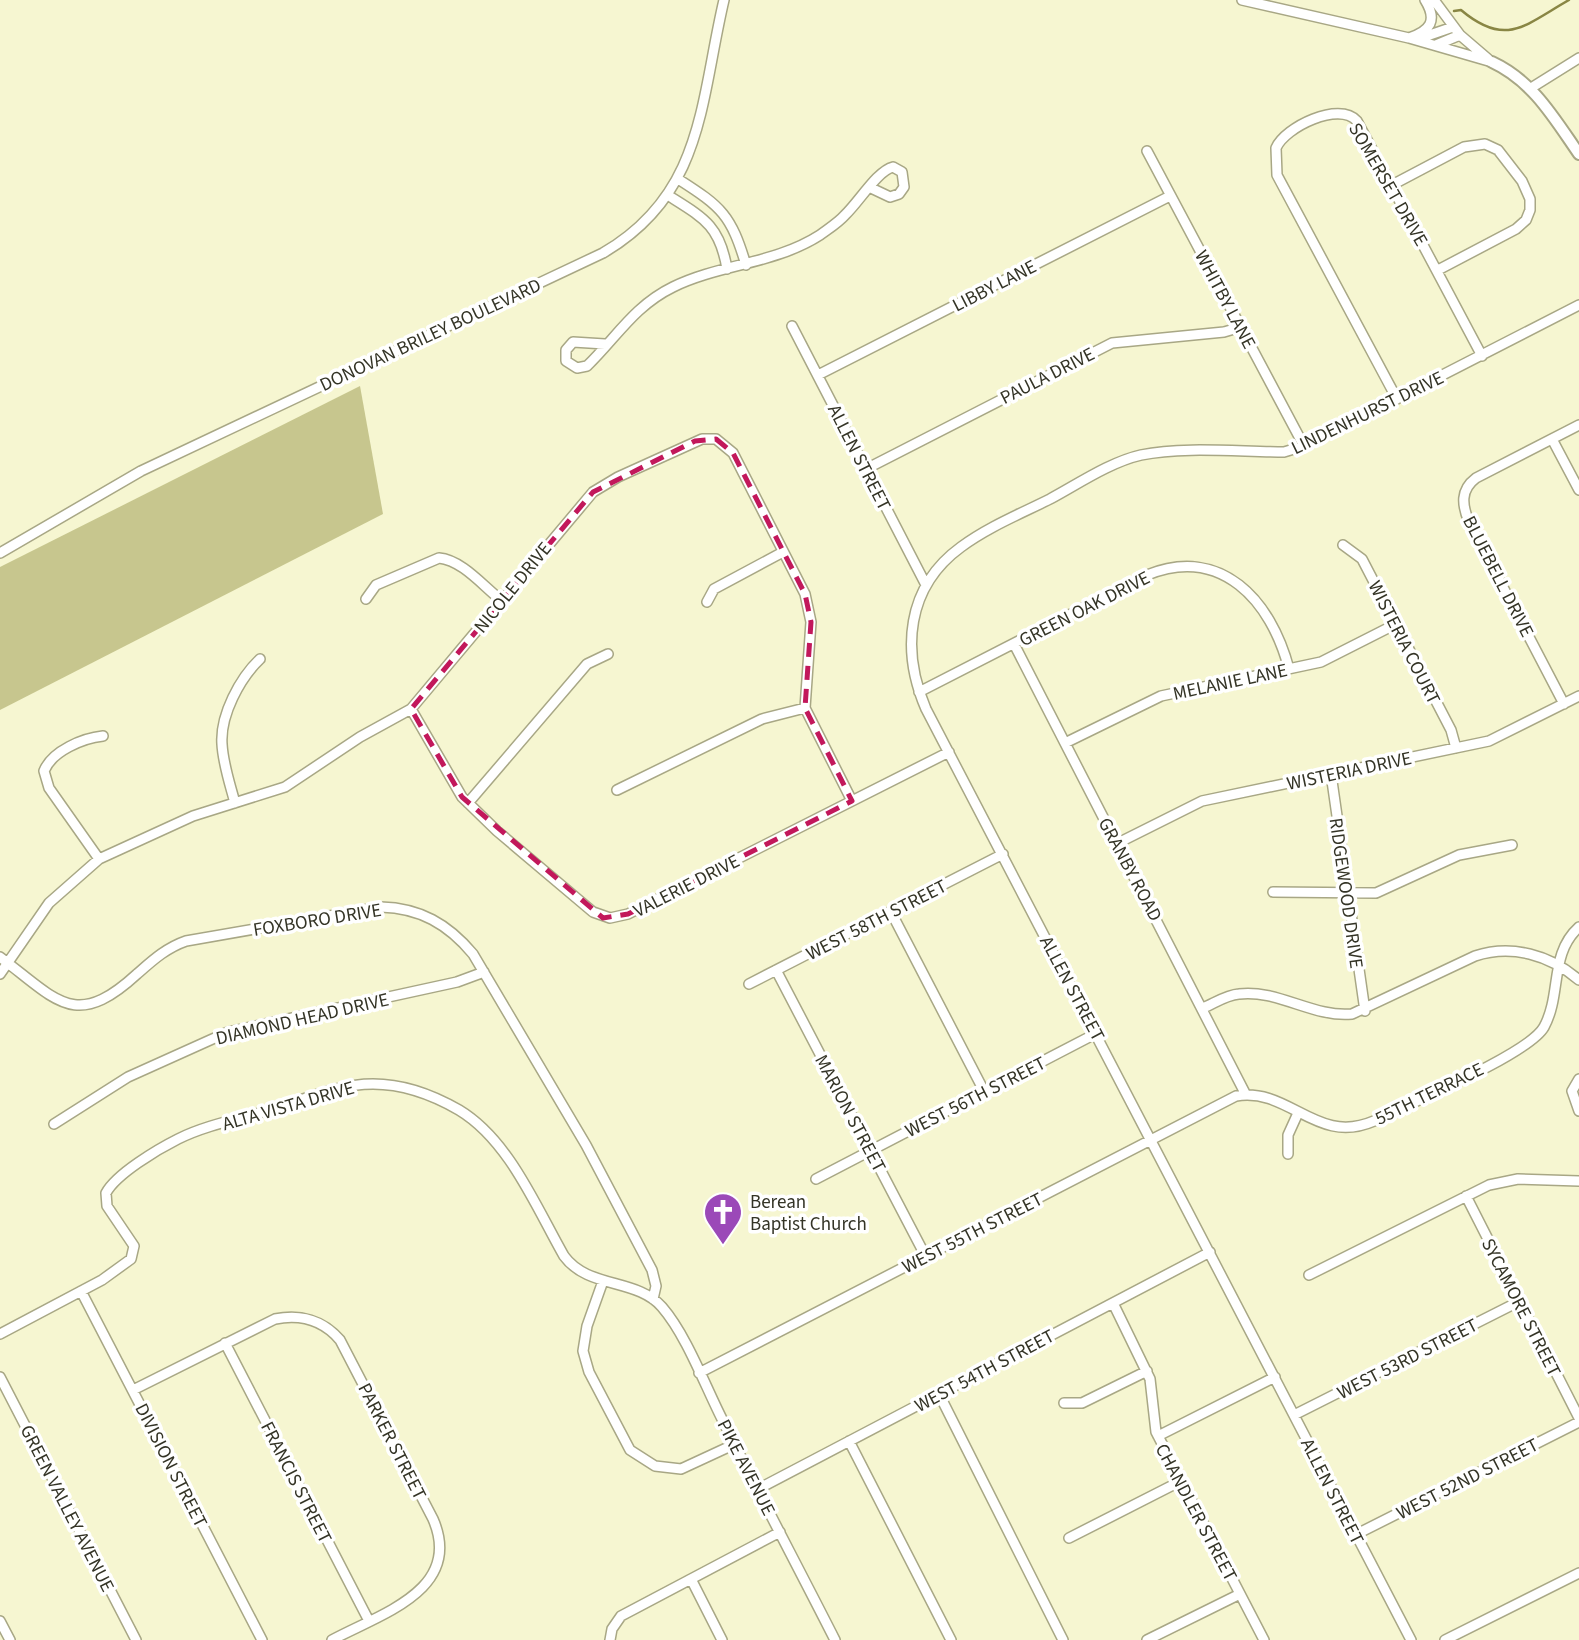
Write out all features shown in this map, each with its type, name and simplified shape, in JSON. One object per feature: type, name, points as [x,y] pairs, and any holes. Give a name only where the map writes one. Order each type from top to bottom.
[{"type":"main road","points":[[1492,62],[1507,69],[1531,88],[1579,154]]},
{"type":"street","name":"DONOVAN BRILEY BOULEVARD","points":[[0,553],[141,471],[603,253],[633,233],[669,196],[678,180],[696,128],[724,0]]},
{"type":"street","points":[[1242,0],[1409,38],[1492,62]]},
{"type":"street","points":[[1409,38],[1428,31],[1432,25],[1432,13],[1425,0]]},
{"type":"street","points":[[1434,0],[1460,35],[1492,62]]},
{"type":"street","points":[[1409,38],[1434,35],[1453,27]]},
{"type":"street","points":[[1434,46],[1460,35]]},
{"type":"street","points":[[1531,88],[1579,58]]},
{"type":"street","name":"SOMERSET DRIVE","points":[[1396,399],[1277,175],[1276,148],[1279,141],[1290,132],[1327,114],[1347,114],[1361,127],[1482,356]]},
{"type":"street","points":[[1392,185],[1464,147],[1482,144],[1498,150],[1525,187],[1531,205],[1522,224],[1438,270]]},
{"type":"street","name":"WHITBY LANE","points":[[1147,151],[1304,446]]},
{"type":"street","points":[[678,180],[726,214],[734,228],[746,265]]},
{"type":"street","points":[[605,344],[632,314],[657,296],[691,280],[785,253],[843,218],[871,188]]},
{"type":"street","points":[[669,196],[702,217],[719,237],[727,269]]},
{"type":"street","name":"LIBBY LANE","points":[[817,375],[1170,196]]},
{"type":"street","points":[[702,217],[714,204]]},
{"type":"street","points":[[719,237],[734,228]]},
{"type":"street","name":"LINDENHURST DRIVE","points":[[926,585],[945,561],[966,543],[1129,459],[1152,453],[1284,452],[1304,446],[1579,305]]},
{"type":"street","name":"ALLEN STREET","points":[[792,326],[926,585],[915,615],[910,644],[912,670],[919,692],[1355,1535],[1412,1640]]},
{"type":"street","name":"PAULA DRIVE","points":[[866,469],[1112,343],[1224,332],[1241,327]]},
{"type":"street","name":"BLUEBELL DRIVE","points":[[1564,704],[1469,522],[1464,505],[1466,487],[1475,478],[1579,425]]},
{"type":"street","name":"NICOLE DRIVE","points":[[0,974],[4,960],[49,903],[99,859],[154,831],[285,787],[359,737],[411,709],[593,492],[618,477],[702,439],[716,439],[733,453],[804,594],[811,622],[805,708]]},
{"type":"street","points":[[1552,439],[1579,490]]},
{"type":"street","name":"WISTERIA COURT","points":[[1343,545],[1362,559],[1451,730],[1456,748]]},
{"type":"street","points":[[707,602],[717,587],[783,552]]},
{"type":"street","points":[[366,599],[376,585],[439,558],[449,560],[461,568],[501,600]]},
{"type":"street","name":"GREEN OAK DRIVE","points":[[919,692],[1147,575],[1188,565],[1222,573],[1249,593],[1283,648],[1289,668]]},
{"type":"street","name":"MELANIE LANE","points":[[1065,743],[1161,696],[1330,659],[1396,624]]},
{"type":"street","name":"GRANBY ROAD","points":[[1014,645],[1246,1095]]},
{"type":"street","points":[[468,803],[587,664],[608,654]]},
{"type":"street","points":[[235,803],[222,749],[223,731],[238,688],[260,659]]},
{"type":"street","name":"WISTERIA DRIVE","points":[[1118,843],[1202,801],[1489,741],[1579,696]]},
{"type":"street","points":[[617,790],[762,719],[805,708],[852,801]]},
{"type":"street","name":"VALERIE DRIVE","points":[[411,709],[453,784],[468,803],[593,912],[613,919],[636,910],[949,752]]},
{"type":"street","points":[[99,859],[49,788],[44,776],[47,766],[59,754],[85,739],[103,736]]},
{"type":"street","name":"RIDGEWOOD DRIVE","points":[[1331,774],[1346,894],[1365,1011]]},
{"type":"street","points":[[1273,892],[1376,893],[1459,855],[1512,845]]},
{"type":"street","name":"WEST 58TH STREET","points":[[749,984],[1003,854]]},
{"type":"street","name":"FOXBORO DRIVE","points":[[4,960],[61,1001],[81,1006],[108,999],[159,954],[186,942],[380,907],[410,909],[437,921],[461,940],[484,972],[586,1145],[654,1278],[653,1299]]},
{"type":"street","points":[[891,912],[984,1091]]},
{"type":"street","points":[[1558,964],[1567,940],[1579,927]]},
{"type":"street","points":[[1203,1008],[1226,997],[1249,994],[1345,1015],[1365,1011],[1485,953],[1504,951],[1539,956],[1558,964],[1579,980]]},
{"type":"street","name":"55TH TERRACE","points":[[1246,1095],[1270,1099],[1331,1128],[1360,1127],[1522,1048],[1539,1034],[1548,1018],[1558,964]]},
{"type":"street","name":"MARION STREET","points":[[776,970],[926,1256]]},
{"type":"street","name":"DIAMOND HEAD DRIVE","points":[[54,1124],[128,1077],[228,1032],[457,982],[484,972]]},
{"type":"street","name":"WEST 56TH STREET","points":[[816,1179],[1097,1033]]},
{"type":"street","points":[[1579,1079],[1572,1091],[1579,1111]]},
{"type":"street","name":"ALTA VISTA DRIVE","points":[[82,1291],[128,1262],[135,1249],[107,1206],[105,1196],[111,1185],[130,1170],[165,1147],[193,1133],[350,1086],[389,1085],[438,1099],[475,1122],[514,1169],[567,1259],[584,1274],[653,1299]]},
{"type":"street","name":"WEST 55TH STREET","points":[[699,1373],[1215,1106],[1246,1095]]},
{"type":"street","points":[[1288,1154],[1288,1135],[1298,1113]]},
{"type":"street","points":[[1309,1275],[1499,1182],[1579,1181]]},
{"type":"street","name":"SYCAMORE STREET","points":[[1466,1196],[1579,1420]]},
{"type":"street","name":"WEST 54TH STREET","points":[[758,1489],[1210,1252]]},
{"type":"street","points":[[603,1281],[587,1326],[583,1351],[589,1372],[630,1450],[655,1466],[681,1469],[735,1444]]},
{"type":"street","points":[[0,1334],[82,1291]]},
{"type":"street","name":"DIVISION STREET","points":[[82,1291],[262,1640]]},
{"type":"street","name":"PIKE AVENUE","points":[[653,1299],[672,1323],[699,1373],[835,1640]]},
{"type":"street","name":"WEST 53RD STREET","points":[[1294,1415],[1520,1301]]},
{"type":"street","name":"CHANDLER STREET","points":[[1113,1303],[1147,1371],[1158,1436],[1264,1640]]},
{"type":"street","name":"PARKER STREET","points":[[225,1343],[275,1319],[302,1318],[325,1327],[340,1340],[433,1519],[439,1539],[439,1556],[425,1586],[409,1600],[369,1620]]},
{"type":"street","points":[[133,1390],[225,1343]]},
{"type":"street","name":"FRANCIS STREET","points":[[225,1343],[369,1620]]},
{"type":"street","points":[[1064,1403],[1082,1403],[1147,1371]]},
{"type":"street","name":"GREEN VALLEY AVENUE","points":[[0,1377],[136,1640]]},
{"type":"street","points":[[1158,1436],[1275,1377]]},
{"type":"street","points":[[939,1394],[1063,1640]]},
{"type":"street","name":"WEST 52ND STREET","points":[[1355,1535],[1579,1420]]},
{"type":"street","points":[[849,1441],[951,1640]]},
{"type":"street","points":[[1069,1538],[1181,1481]]},
{"type":"street","points":[[610,1640],[611,1629],[621,1616],[780,1532]]},
{"type":"street","points":[[1445,1640],[1579,1573]]},
{"type":"street","points":[[691,1579],[722,1640]]},
{"type":"street","points":[[1147,1640],[1240,1594]]},
{"type":"street","points":[[331,1640],[369,1620]]},
{"type":"street","points":[[0,1621],[10,1640]]},
{"type":"highlighted area","points":[[716,439],[733,453],[805,594],[811,622],[805,708],[852,801],[628,914],[603,918],[462,797],[411,709],[593,492],[695,441]]},
{"type":"shaded area","points":[[360,386],[383,514],[0,710],[0,567]]},
{"type":"waterway","points":[[1454,11],[1461,10],[1491,28],[1515,29],[1569,0]]},
{"type":"place","name":"Berean Baptist Church","points":[[723,1246]]}]
